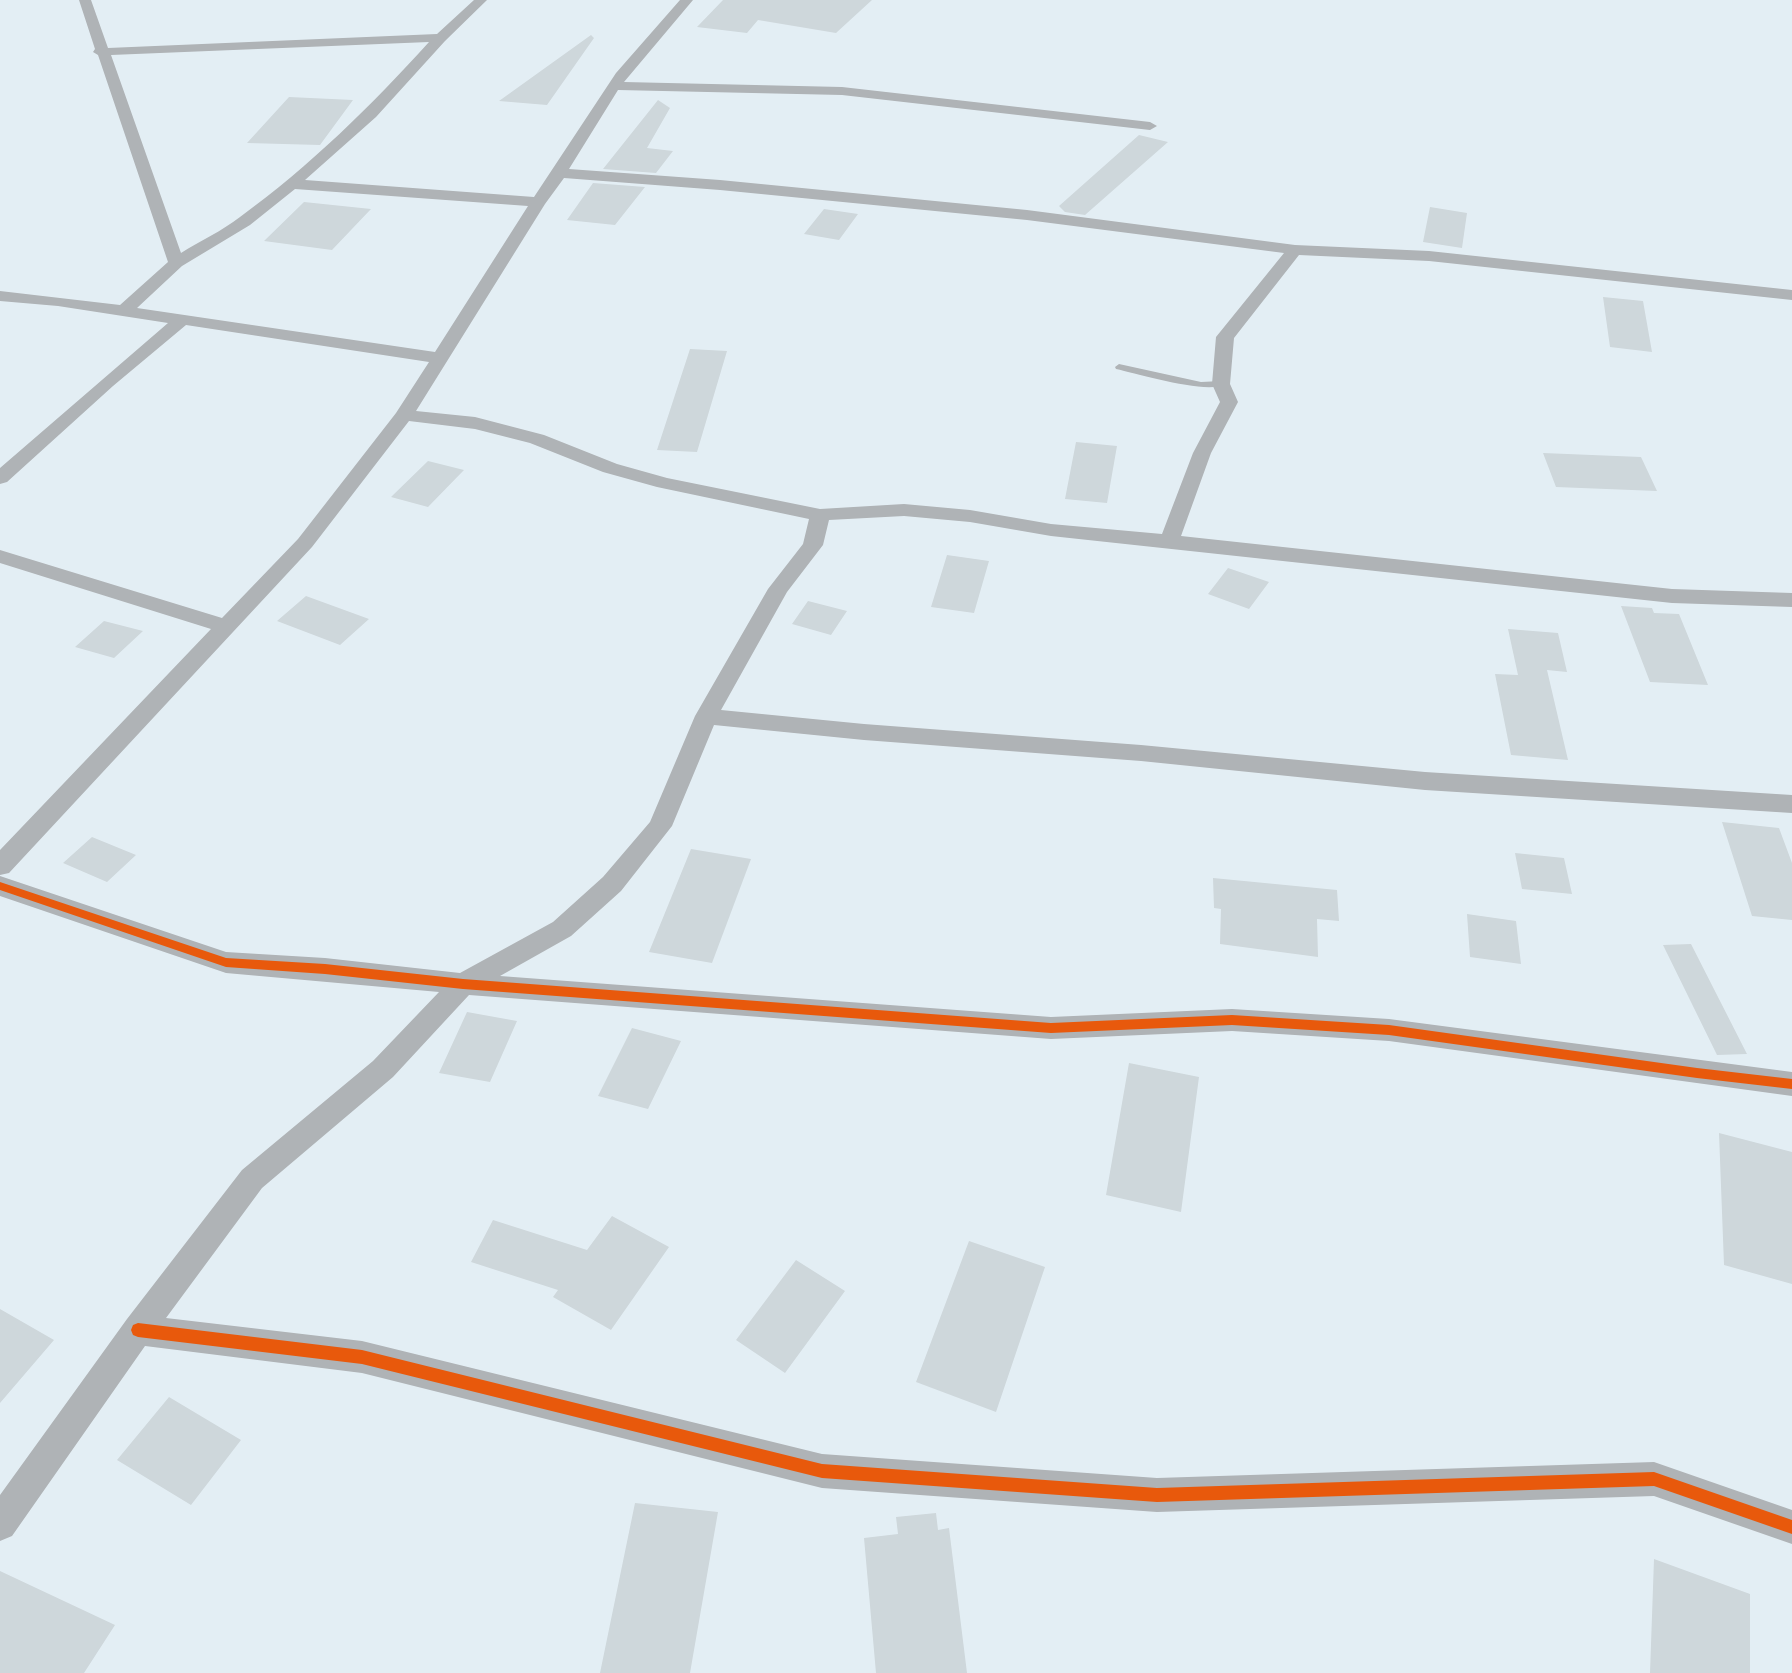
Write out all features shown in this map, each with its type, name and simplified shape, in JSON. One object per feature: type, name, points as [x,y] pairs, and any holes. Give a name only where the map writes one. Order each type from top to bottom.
[{"type":"street","points":[[85,0],[100,52],[176,263]]},
{"type":"street","points":[[124,311],[176,263],[244,222],[292,184],[371,114],[440,38],[481,0]]},
{"type":"street","points":[[0,866],[305,543],[404,415],[538,202],[562,173],[614,86],[644,47],[687,0]]},
{"type":"street","points":[[100,52],[440,38]]},
{"type":"street","points":[[614,86],[842,92],[1150,126]]},
{"type":"street","points":[[562,173],[1027,215],[1295,250],[1429,256],[1792,295]]},
{"type":"street","points":[[292,184],[538,202]]},
{"type":"street","points":[[1169,541],[1202,453],[1229,402],[1221,384],[1225,337],[1295,250]]},
{"type":"street","points":[[0,296],[124,311],[439,358]]},
{"type":"street","points":[[0,478],[107,382],[183,320]]},
{"type":"street","points":[[404,415],[475,423],[537,439],[610,468],[664,483],[820,515],[904,510],[970,516],[1051,530],[1658,595],[1792,600]]},
{"type":"street","points":[[0,1524],[138,1330],[252,1179],[383,1069],[463,984],[562,929],[612,884],[660,826],[706,716],[778,589],[813,545],[820,515]]},
{"type":"street","points":[[0,556],[225,626]]},
{"type":"street","points":[[706,716],[864,732],[1155,754],[1425,781],[1792,804]]},
{"type":"street","points":[[0,886],[226,962],[325,969],[463,984],[1051,1028],[1232,1020],[1389,1030],[1792,1084]]},
{"type":"street","points":[[138,1330],[362,1357],[822,1471],[1157,1495],[1654,1479],[1792,1527]]},
{"type":"lane","points":[[1119,367],[1201,384],[1221,384]]},
{"type":"building","points":[[723,0],[872,0],[836,33],[758,20],[747,33],[697,27]]},
{"type":"building","points":[[591,35],[594,38],[547,105],[499,101]]},
{"type":"building","points":[[289,97],[353,100],[320,145],[247,143]]},
{"type":"building","points":[[658,100],[670,108],[647,148],[673,151],[656,173],[603,169]]},
{"type":"building","points":[[1139,135],[1168,142],[1085,215],[1065,212],[1059,206]]},
{"type":"building","points":[[593,183],[645,187],[615,225],[567,220]]},
{"type":"building","points":[[304,202],[371,209],[332,250],[264,241]]},
{"type":"building","points":[[1430,207],[1467,213],[1462,248],[1423,242]]},
{"type":"building","points":[[824,209],[858,214],[839,240],[804,234]]},
{"type":"building","points":[[1603,297],[1643,301],[1652,352],[1610,347]]},
{"type":"building","points":[[690,349],[727,351],[697,452],[657,450]]},
{"type":"building","points":[[1076,442],[1117,446],[1107,503],[1065,499]]},
{"type":"building","points":[[1543,453],[1641,457],[1657,491],[1556,487]]},
{"type":"building","points":[[428,461],[464,470],[428,507],[391,497]]},
{"type":"building","points":[[947,555],[989,561],[974,613],[931,607]]},
{"type":"building","points":[[1228,568],[1269,582],[1249,609],[1208,594]]},
{"type":"building","points":[[306,596],[369,619],[340,645],[277,621]]},
{"type":"building","points":[[808,601],[847,611],[831,635],[792,624]]},
{"type":"building","points":[[1621,606],[1652,608],[1654,613],[1679,614],[1708,685],[1650,682]]},
{"type":"building","points":[[104,621],[143,631],[114,658],[75,647]]},
{"type":"building","points":[[1508,629],[1558,633],[1567,672],[1547,670],[1568,760],[1511,755],[1495,674],[1518,675]]},
{"type":"building","points":[[1722,822],[1779,828],[1792,863],[1792,920],[1752,916]]},
{"type":"building","points":[[92,837],[136,855],[107,882],[63,863]]},
{"type":"building","points":[[691,849],[751,859],[712,963],[649,952]]},
{"type":"building","points":[[1515,853],[1564,858],[1572,894],[1522,889]]},
{"type":"building","points":[[1213,878],[1337,890],[1339,921],[1317,919],[1318,957],[1220,944],[1221,909],[1214,908]]},
{"type":"building","points":[[1467,914],[1516,921],[1521,964],[1470,957]]},
{"type":"building","points":[[1691,944],[1747,1054],[1717,1055],[1663,945]]},
{"type":"building","points":[[467,1012],[517,1021],[490,1082],[439,1073]]},
{"type":"building","points":[[632,1028],[681,1041],[648,1109],[598,1096]]},
{"type":"building","points":[[1129,1063],[1199,1077],[1181,1212],[1106,1195]]},
{"type":"building","points":[[1719,1133],[1792,1152],[1792,1284],[1724,1265]]},
{"type":"building","points":[[612,1216],[669,1247],[611,1330],[553,1297],[558,1290],[471,1262],[493,1220],[587,1250]]},
{"type":"building","points":[[969,1241],[1045,1267],[996,1412],[916,1382]]},
{"type":"building","points":[[796,1260],[845,1291],[785,1373],[736,1340]]},
{"type":"building","points":[[0,1309],[54,1340],[0,1403]]},
{"type":"building","points":[[169,1397],[241,1440],[191,1505],[117,1460]]},
{"type":"building","points":[[635,1503],[718,1512],[690,1673],[600,1673]]},
{"type":"building","points":[[936,1513],[938,1530],[949,1528],[967,1673],[876,1673],[864,1538],[898,1534],[896,1517]]},
{"type":"building","points":[[1654,1559],[1750,1594],[1750,1673],[1650,1673]]},
{"type":"building","points":[[0,1571],[115,1625],[84,1673],[0,1673]]},
{"type":"cycle path","points":[[0,886],[226,962],[325,969],[463,984],[1051,1028],[1232,1020],[1389,1030],[1792,1084]]},
{"type":"cycle path","points":[[138,1330],[362,1357],[822,1471],[1157,1495],[1654,1479],[1792,1527]]}]
